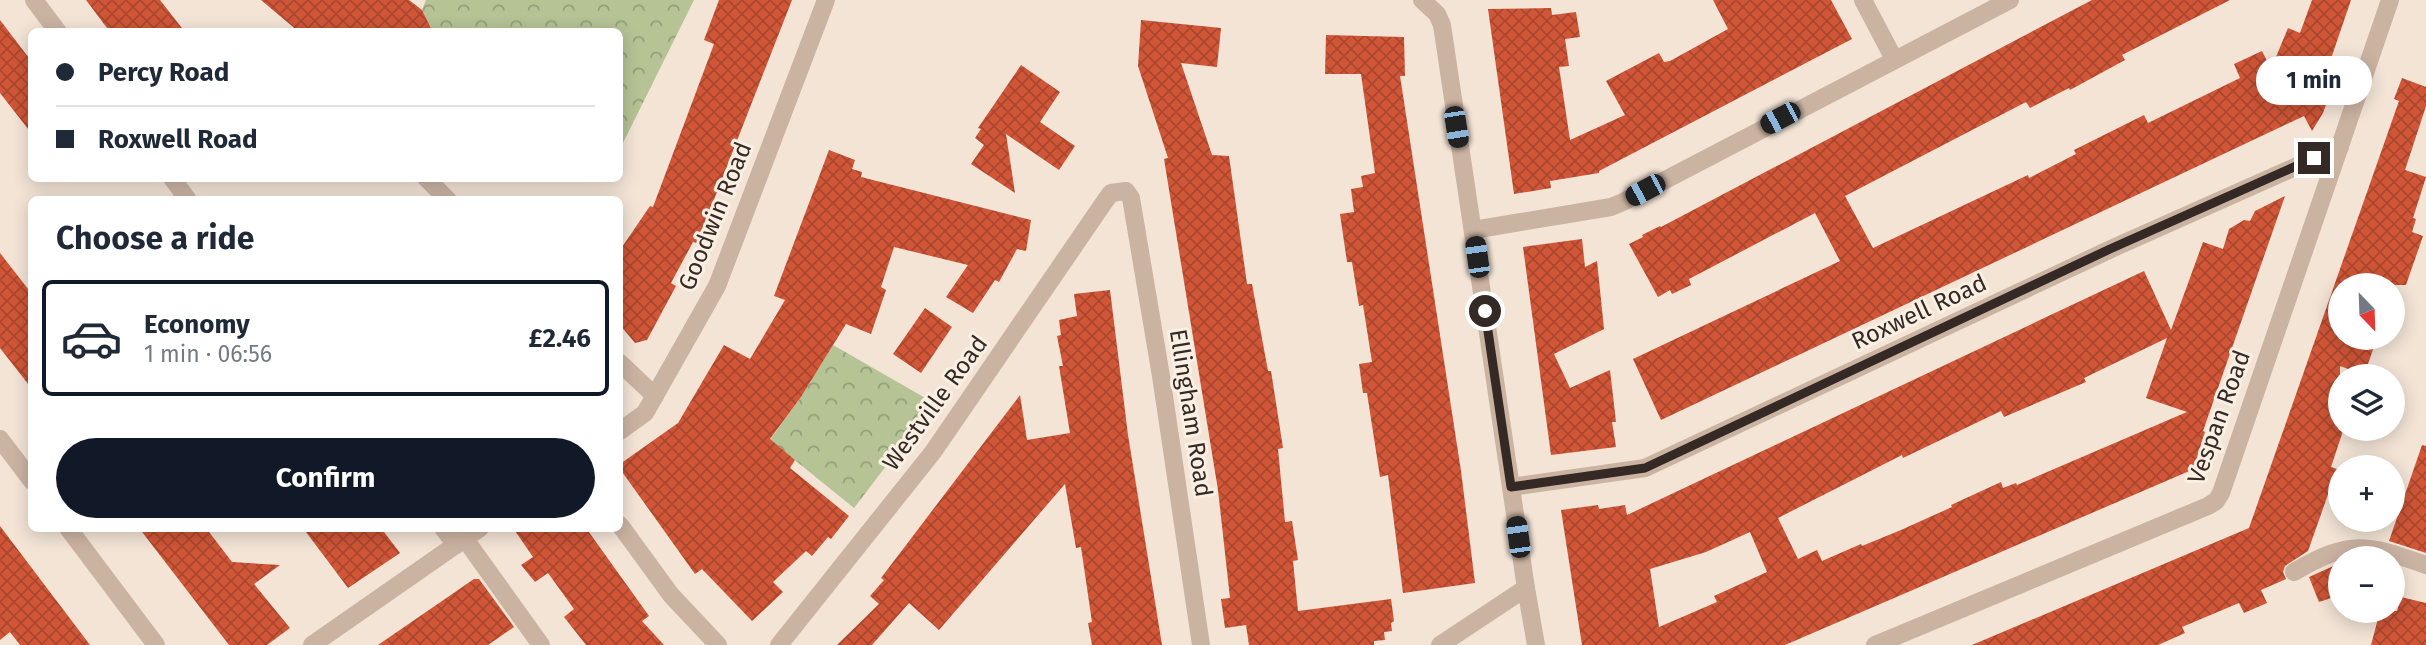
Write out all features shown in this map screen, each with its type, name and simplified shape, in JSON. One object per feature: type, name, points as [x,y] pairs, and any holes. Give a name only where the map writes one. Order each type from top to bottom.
[{"type":"street","points":[[34,0],[55,28]]},
{"type":"street","name":"Goodwin Road","points":[[623,429],[645,413],[717,286],[827,0]]},
{"type":"street","points":[[1422,0],[1437,14],[1442,25],[1525,587],[1536,645]]},
{"type":"street","points":[[1863,0],[1894,59]]},
{"type":"street","points":[[1473,230],[1611,207],[1623,202],[2010,0]]},
{"type":"street","name":"Vespan Road","points":[[1875,645],[2216,501],[2390,0]]},
{"type":"street","name":"Roxwell Road","points":[[1511,487],[1645,468],[2110,249],[2340,147]]},
{"type":"street","points":[[430,182],[444,196]]},
{"type":"street","name":"Westville Road","points":[[779,645],[933,452],[1111,193],[1126,191]]},
{"type":"street","name":"Ellingham Road","points":[[1126,191],[1131,198],[1161,376],[1201,645]]},
{"type":"street","points":[[623,366],[655,397]]},
{"type":"street","points":[[0,439],[28,476]]},
{"type":"street","points":[[623,529],[671,596],[718,645]]},
{"type":"street","points":[[71,532],[156,645]]},
{"type":"street","points":[[448,532],[461,542],[541,645]]},
{"type":"street","points":[[312,645],[475,532]]},
{"type":"street","points":[[2294,572],[2337,550],[2360,547],[2383,550],[2426,565]]},
{"type":"street","points":[[1440,645],[1525,587]]},
{"type":"green space","points":[[426,0],[694,0],[623,143],[623,28],[431,28],[422,10]]},
{"type":"green space","points":[[833,345],[934,403],[854,508],[770,440]]},
{"type":"building","points":[[86,0],[160,0],[182,28],[107,28]]},
{"type":"building","points":[[261,0],[409,0],[422,10],[431,28],[294,28]]},
{"type":"building","points":[[719,0],[792,0],[697,243],[693,242],[671,283],[676,286],[647,340],[635,343],[623,329],[623,246],[650,206],[653,207],[714,44],[704,40]]},
{"type":"building","points":[[1713,0],[1831,0],[1852,39],[1599,173],[1550,181],[1551,188],[1514,194],[1488,9],[1551,8],[1552,15],[1576,12],[1580,37],[1565,39],[1569,66],[1559,67],[1570,140],[1625,115],[1606,81],[1659,53],[1664,62],[1670,61],[1728,29]]},
{"type":"building","points":[[2092,0],[2230,0],[2122,55],[2125,60],[2070,90],[2069,88],[2030,108],[2026,102],[1845,196],[1873,248],[2028,175],[2029,178],[2076,154],[2074,150],[2144,115],[2148,123],[2240,78],[2234,64],[2262,51],[2271,69],[2288,28],[2300,33],[2312,0],[2351,0],[2323,82],[2333,86],[2323,113],[2312,131],[2304,116],[1661,420],[1633,359],[1840,261],[1815,213],[1689,279],[1691,285],[1672,294],[1670,290],[1658,297],[1629,244]]},
{"type":"building","points":[[0,20],[28,57],[28,129],[0,93]]},
{"type":"building","points":[[1141,20],[1221,28],[1217,67],[1181,63],[1212,155],[1229,156],[1247,284],[1252,284],[1268,371],[1271,371],[1283,448],[1278,449],[1285,522],[1292,521],[1298,560],[1293,561],[1298,611],[1391,599],[1394,621],[1391,623],[1392,631],[1384,632],[1385,640],[1374,641],[1374,645],[1249,645],[1246,625],[1225,628],[1221,599],[1230,598],[1218,490],[1164,159],[1168,158],[1138,66]]},
{"type":"building","points":[[1326,35],[1404,37],[1405,76],[1400,76],[1461,471],[1475,583],[1403,593],[1388,475],[1380,477],[1367,393],[1363,393],[1359,364],[1372,362],[1363,305],[1359,306],[1352,262],[1347,262],[1340,214],[1354,212],[1351,189],[1363,187],[1361,176],[1375,173],[1361,74],[1325,74]]},
{"type":"building","points":[[1021,65],[1060,92],[1040,122],[1075,146],[1059,170],[1006,134],[1015,193],[971,164],[984,145],[975,138],[981,129],[978,128]]},
{"type":"building","points":[[2402,78],[2426,87],[2426,106],[2405,170],[2426,177],[2413,218],[2416,219],[2412,232],[2423,236],[2406,285],[2405,273],[2339,273],[2399,101],[2394,99]]},
{"type":"building","points":[[829,150],[855,160],[852,169],[862,172],[861,177],[1031,220],[1026,251],[1017,249],[999,282],[995,280],[973,313],[946,297],[968,265],[894,247],[881,287],[886,290],[871,334],[846,324],[801,397],[770,439],[795,460],[790,468],[849,516],[831,539],[828,537],[812,556],[806,551],[773,582],[783,592],[752,621],[702,569],[695,574],[623,473],[623,462],[678,423],[724,345],[750,359],[785,300],[774,296]]},
{"type":"building","points":[[2285,196],[2203,431],[2205,432],[2197,457],[2201,466],[1785,645],[1582,645],[1561,510],[1598,505],[1599,509],[1625,505],[1627,515],[2144,271],[2171,330],[2203,242],[2223,249],[2229,229],[2244,220],[2250,221],[2255,211]],"holes":[[[2167,338],[2146,398],[2187,412],[2017,485],[2016,483],[2003,488],[2001,482],[1951,505],[1952,507],[1862,546],[1861,544],[1822,561],[1817,550],[1798,559],[1778,518],[1902,455],[1903,458],[2001,411],[2004,417],[2086,382],[2084,378]],[[1750,532],[1767,572],[1714,596],[1717,602],[1659,627],[1650,569],[1706,552]]]},
{"type":"building","points":[[1582,239],[1585,267],[1597,261],[1604,329],[1554,354],[1570,388],[1610,370],[1616,447],[1551,455],[1523,247]]},
{"type":"building","points":[[0,253],[28,289],[28,384],[0,348]]},
{"type":"building","points":[[1110,290],[1128,435],[1162,645],[1092,645],[1088,623],[1092,622],[1081,547],[1076,548],[1065,484],[939,630],[909,603],[872,645],[837,645],[879,604],[870,596],[884,580],[881,578],[1020,395],[1027,440],[1070,433],[1059,366],[1063,366],[1057,336],[1061,335],[1059,320],[1077,316],[1074,294]]},
{"type":"building","points":[[2328,303],[2328,350],[2373,350],[2368,364],[2328,364],[2328,441],[2340,441],[2335,455],[2328,455],[2328,494],[2308,551],[2285,566],[2283,572],[2286,579],[2261,590],[2267,603],[2244,613],[2239,603],[2182,627],[2185,633],[2158,645],[1972,645],[2249,528]]},
{"type":"building","points":[[925,308],[952,327],[921,373],[893,354]]},
{"type":"building","points":[[2422,445],[2426,446],[2426,553],[2389,541],[2392,532],[2405,532],[2405,494]]},
{"type":"building","points":[[0,526],[90,645],[20,645],[10,632],[0,640]]},
{"type":"building","points":[[142,532],[209,532],[232,562],[280,565],[254,584],[290,628],[267,645],[229,645]]},
{"type":"building","points":[[306,532],[384,532],[400,553],[348,588]]},
{"type":"building","points":[[516,532],[589,532],[649,616],[642,621],[664,645],[586,645],[564,617],[574,609],[548,573],[535,582],[521,565],[533,557]]},
{"type":"building","points":[[2328,568],[2328,599],[2319,602],[2309,577]]},
{"type":"building","points":[[474,579],[479,579],[514,627],[488,645],[378,645]]},
{"type":"building","points":[[2405,598],[2426,603],[2426,645],[2371,645],[2377,623],[2405,623]]},
{"type":"route","points":[[1485,311],[1511,487],[1645,468],[2110,249],[2314,158]]}]
